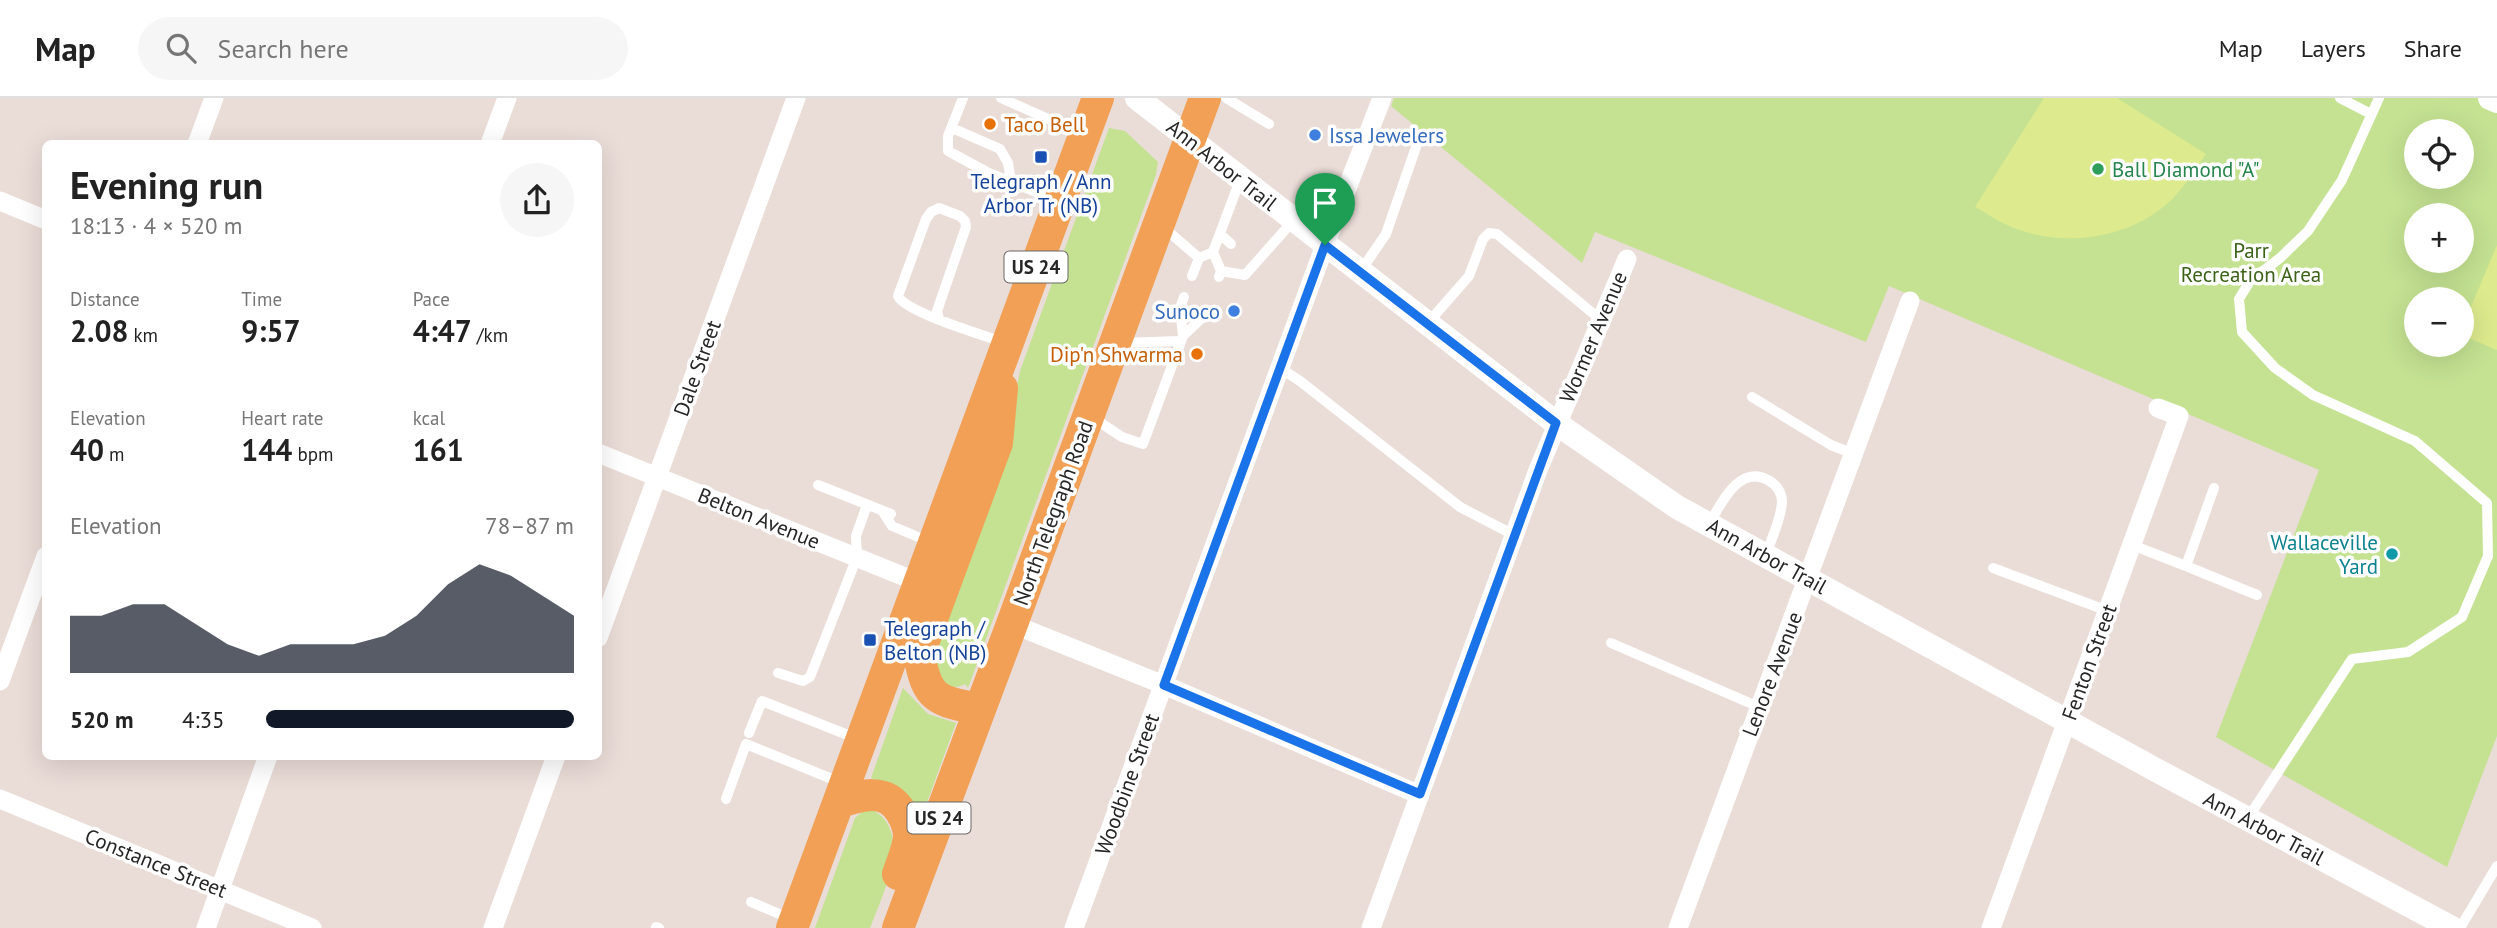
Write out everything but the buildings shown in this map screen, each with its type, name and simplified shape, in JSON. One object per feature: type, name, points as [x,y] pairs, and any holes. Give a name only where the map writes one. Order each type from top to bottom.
[{"type":"main road","name":"US 24","points":[[794,924],[1098,98]]},
{"type":"main road","name":"North Telegraph Road","points":[[898,928],[1205,98]]},
{"type":"main road","points":[[980,709],[952,704],[933,694],[924,681],[919,654],[997,443],[1006,347]]},
{"type":"main road","points":[[842,794],[882,796],[897,804],[907,821],[909,840],[879,928]]},
{"type":"street","points":[[198,140],[214,98]]},
{"type":"street","points":[[491,140],[507,98]]},
{"type":"street","name":"Dale Street","points":[[602,627],[796,98]]},
{"type":"street","name":"Ann Arbor Trail","points":[[1137,98],[1189,141],[1556,423],[1677,507],[2452,928]]},
{"type":"street","name":"Woodbine Street","points":[[1074,928],[1325,245],[1382,98]]},
{"type":"street","points":[[2490,98],[2497,101]]},
{"type":"street","points":[[0,201],[42,218]]},
{"type":"street","name":"Wormer Avenue","points":[[1371,928],[1556,423],[1627,259]]},
{"type":"street","name":"Lenore Avenue","points":[[1678,928],[1910,301]]},
{"type":"street","name":"Fenton Street","points":[[1991,928],[2179,416],[2158,408]]},
{"type":"street","name":"Belton Avenue","points":[[602,455],[920,583]]},
{"type":"street","points":[[0,681],[42,567]]},
{"type":"street","points":[[1012,624],[1164,685],[1420,794]]},
{"type":"street","points":[[206,928],[267,760]]},
{"type":"street","points":[[493,928],[555,760]]},
{"type":"street","name":"Constance Street","points":[[0,799],[312,928]]},
{"type":"lane","points":[[963,98],[948,136],[948,151],[961,160],[1059,202]]},
{"type":"lane","points":[[1002,98],[1084,135]]},
{"type":"lane","points":[[1023,98],[1039,113]]},
{"type":"lane","points":[[1226,98],[1243,102],[1269,124]]},
{"type":"lane","points":[[2340,98],[2371,114]]},
{"type":"lane","points":[[2248,819],[2352,659],[2407,652],[2462,617],[2488,556],[2487,503],[2415,441],[2314,395],[2275,368],[2242,332],[2239,299],[2250,281],[2280,258],[2308,231],[2342,180],[2379,98]]},
{"type":"lane","points":[[952,128],[1000,149],[1008,163],[1011,181]]},
{"type":"lane","points":[[1359,272],[1386,234],[1416,147]]},
{"type":"lane","points":[[1240,180],[1213,252],[1220,274],[1245,275],[1252,260],[1293,221]]},
{"type":"lane","points":[[939,319],[937,311],[965,221],[960,216],[939,208],[926,219],[898,296],[908,307],[1006,347]]},
{"type":"lane","points":[[1159,223],[1199,258]]},
{"type":"lane","points":[[1427,324],[1469,276],[1483,239],[1489,233],[1497,234],[1601,320]]},
{"type":"lane","points":[[1220,234],[1231,244]]},
{"type":"lane","points":[[1192,276],[1199,258],[1213,252]]},
{"type":"lane","points":[[1182,339],[1180,308],[1184,297]]},
{"type":"lane","points":[[1089,415],[1122,436],[1143,444],[1182,339],[1204,316]]},
{"type":"lane","points":[[1115,343],[1182,339]]},
{"type":"lane","points":[[1280,368],[1460,507],[1514,535]]},
{"type":"lane","points":[[1752,397],[1831,446],[1854,454]]},
{"type":"lane","points":[[1709,524],[1728,492],[1738,482],[1750,477],[1766,478],[1778,487],[1782,501],[1779,519],[1765,556]]},
{"type":"lane","points":[[818,485],[887,513],[892,526],[934,543]]},
{"type":"lane","points":[[2186,566],[2214,488]]},
{"type":"lane","points":[[778,673],[803,681],[810,677],[857,557],[856,536],[867,505]]},
{"type":"lane","points":[[2132,545],[2257,595]]},
{"type":"lane","points":[[1993,568],[2108,611]]},
{"type":"lane","points":[[1611,643],[1759,707]]},
{"type":"lane","points":[[749,733],[762,701],[862,741]]},
{"type":"lane","points":[[726,799],[746,744],[842,794]]},
{"type":"lane","points":[[2460,928],[2497,866]]},
{"type":"lane","points":[[751,902],[794,924]]},
{"type":"green space","name":"Parr Recreation Area","points":[[1394,98],[2497,98],[2497,736],[2447,867],[2216,737],[2319,470],[1889,286],[1866,342],[1595,232],[1582,263],[1391,106]]},
{"type":"green space","name":"Ball Diamond \"A\"","points":[[2044,98],[2117,98],[2206,154],[2169,202],[2145,219],[2126,228],[2085,238],[2043,236],[2022,231],[1975,207]]},
{"type":"green space","points":[[1109,128],[1125,131],[1158,162],[1156,175],[968,688],[965,684],[951,686],[938,679],[932,638],[1007,435],[1020,371]]},
{"type":"green space","points":[[2497,245],[2497,350],[2474,340],[2474,300]]},
{"type":"green space","points":[[903,688],[928,714],[956,723],[926,805],[920,809],[884,783],[871,778]]},
{"type":"green space","points":[[873,810],[885,820],[892,834],[893,849],[887,883],[870,928],[815,928],[855,818],[863,811]]},
{"type":"place","name":"Taco Bell","points":[[990,124]]},
{"type":"place","name":"Issa Jewelers","points":[[1315,135]]},
{"type":"place","name":"Telegraph / Ann Arbor Tr (NB)","points":[[1041,157]]},
{"type":"place","name":"Ball Diamond \"A\"","points":[[2098,169]]},
{"type":"place","name":"Sunoco","points":[[1234,311]]},
{"type":"place","name":"Dip'n Shwarma","points":[[1197,354]]},
{"type":"place","name":"Wallaceville Yard","points":[[2392,554]]},
{"type":"place","name":"Telegraph / Belton (NB)","points":[[870,640]]},
{"type":"route","points":[[1325,245],[1556,423],[1420,794],[1164,685],[1325,245]]}]
